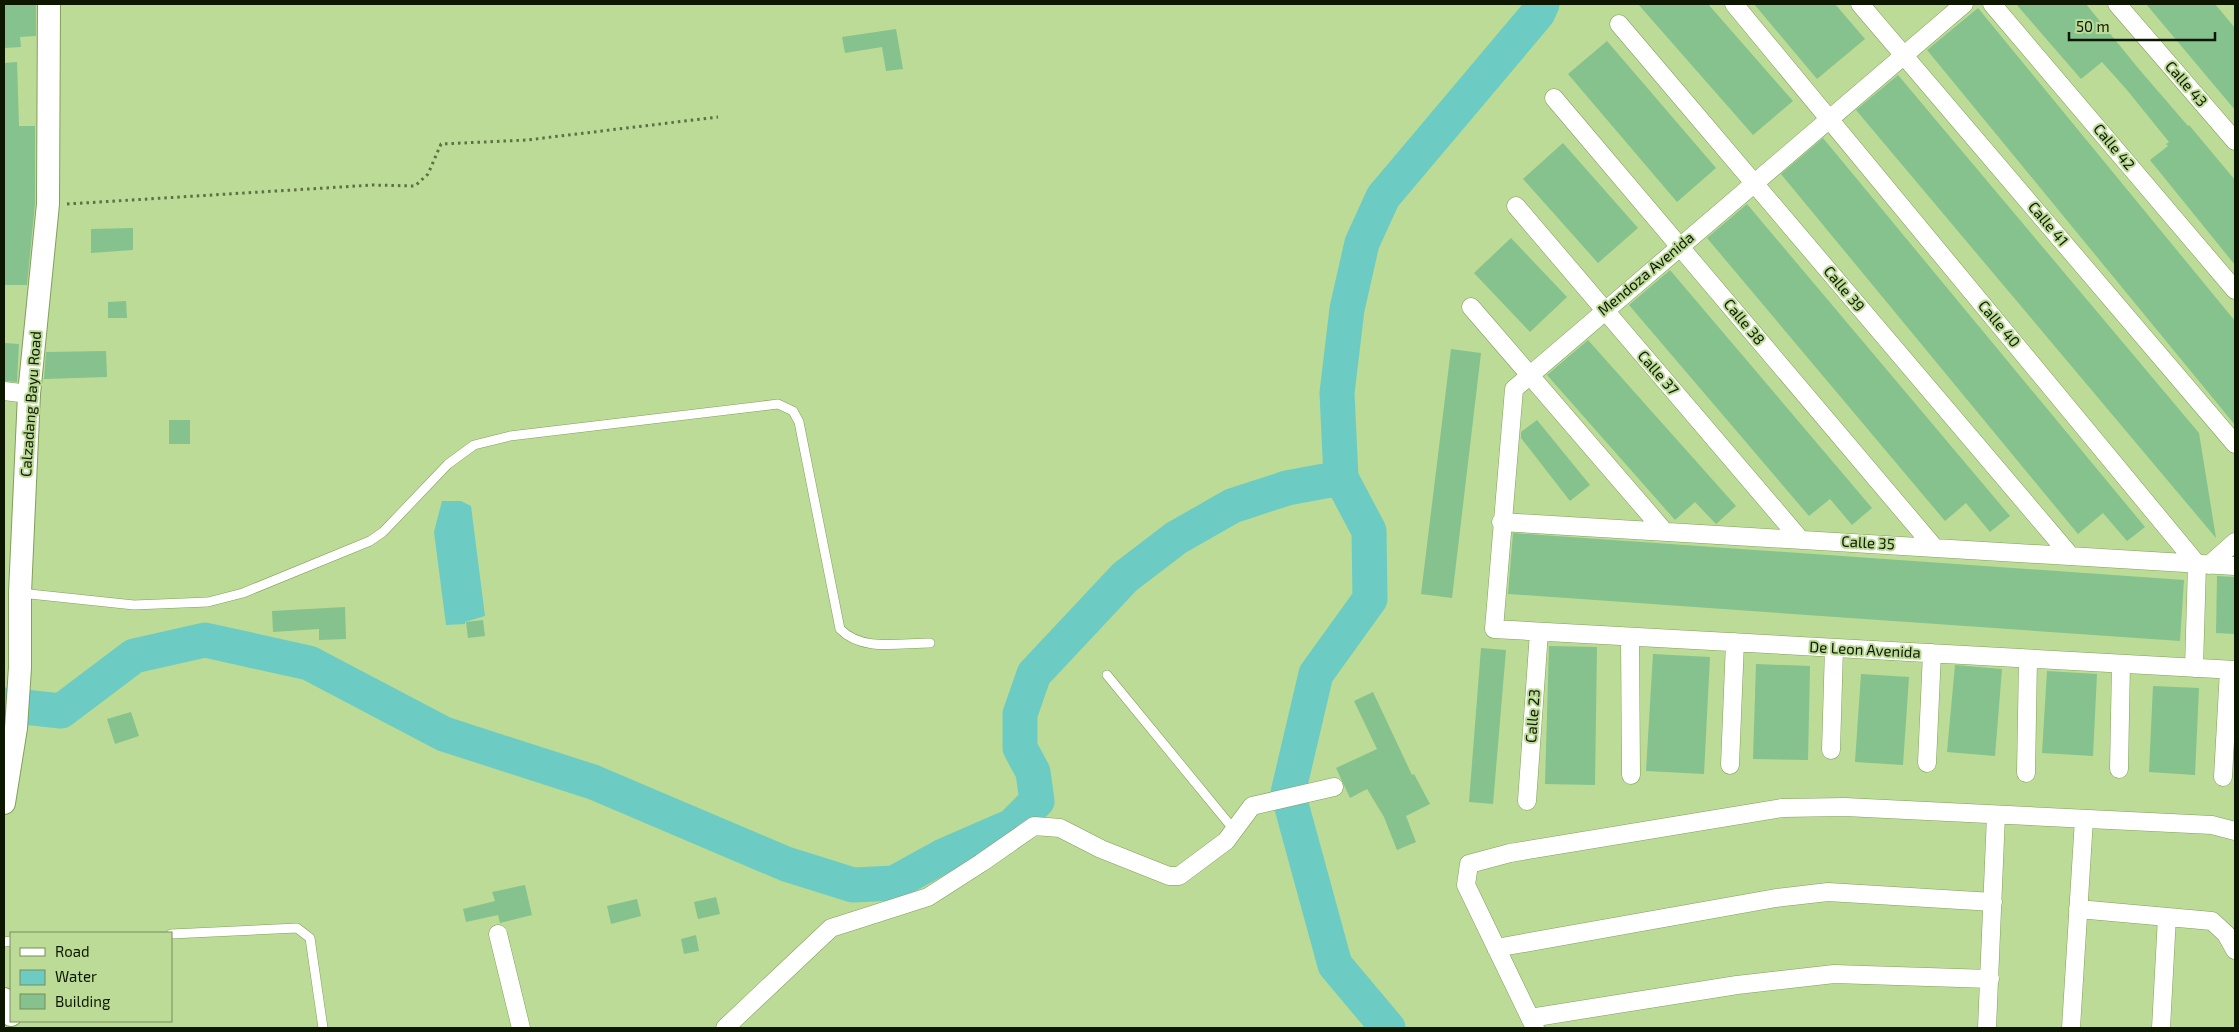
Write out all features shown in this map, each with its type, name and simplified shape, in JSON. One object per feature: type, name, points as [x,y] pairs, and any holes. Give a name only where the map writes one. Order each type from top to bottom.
[{"type":"street","name":"Calzadang Bayu Road","points":[[4,803],[16,728],[20,668],[20,593],[29,394],[48,204],[49,4]]},
{"type":"street","name":"Calle 40","points":[[1734,4],[2203,564]]},
{"type":"street","name":"Calle 41","points":[[1860,4],[2235,444]]},
{"type":"street","name":"Mendoza Avenida","points":[[1494,629],[1501,522],[1514,388],[1964,4]]},
{"type":"street","name":"Calle 42","points":[[1992,4],[2235,290]]},
{"type":"street","name":"Calle 43","points":[[2117,4],[2235,141]]},
{"type":"street","name":"Calle 39","points":[[1619,24],[2069,554]]},
{"type":"street","name":"Calle 38","points":[[1554,98],[1934,547]]},
{"type":"street","name":"Calle 37","points":[[1516,206],[1800,539]]},
{"type":"street","points":[[1471,307],[1664,531]]},
{"type":"street","points":[[4,391],[29,394]]},
{"type":"street","name":"Calle 35","points":[[1501,522],[2069,554],[2235,566]]},
{"type":"street","points":[[2194,668],[2203,564],[2235,542]]},
{"type":"street","name":"De Leon Avenida","points":[[1494,629],[2232,670]]},
{"type":"street","name":"Calle 23","points":[[1527,801],[1538,632]]},
{"type":"street","points":[[1630,638],[1630,775]]},
{"type":"street","points":[[1730,765],[1735,642]]},
{"type":"street","points":[[1831,750],[1834,648]]},
{"type":"street","points":[[1927,763],[1932,653]]},
{"type":"street","points":[[2026,773],[2028,659]]},
{"type":"street","points":[[2119,769],[2121,664]]},
{"type":"street","points":[[2223,777],[2232,670]]},
{"type":"street","points":[[726,1028],[831,928],[928,897],[1034,826],[1060,828],[1101,849],[1169,876],[1178,876],[1226,841],[1252,806],[1334,786]]},
{"type":"street","points":[[1990,979],[1834,974],[1737,985],[1533,1023],[1466,885],[1469,864],[1510,853],[1782,808],[1845,807],[1996,814],[2212,825],[2235,831]]},
{"type":"street","points":[[1987,1028],[1996,814]]},
{"type":"street","points":[[2071,1028],[2084,819]]},
{"type":"street","points":[[1496,948],[1776,898],[1828,892],[1993,902]]},
{"type":"street","points":[[2078,909],[2212,921],[2226,934],[2235,950]]},
{"type":"street","points":[[2161,1028],[2167,917]]},
{"type":"street","points":[[498,934],[520,1028]]},
{"type":"street","points":[[4,999],[10,1013]]},
{"type":"lane","points":[[20,593],[134,605],[208,602],[243,593],[370,541],[383,532],[448,464],[474,445],[510,436],[778,404],[793,411],[799,422],[840,629],[848,637],[863,644],[930,643]]},
{"type":"lane","points":[[1107,675],[1235,831]]},
{"type":"lane","points":[[172,934],[297,928],[310,938],[323,1028]]},
{"type":"path","points":[[48,204],[165,199],[373,185],[415,186],[428,174],[441,144],[527,140],[718,117]]},
{"type":"water","points":[[442,501],[461,501],[471,506],[485,616],[465,622],[465,624],[446,625],[434,532]]},
{"type":"building","points":[[4,4],[36,4],[36,36],[20,37],[21,47],[4,48]]},
{"type":"building","points":[[1638,4],[1708,4],[1793,101],[1753,135]]},
{"type":"building","points":[[1754,4],[1835,4],[1865,39],[1817,79]]},
{"type":"building","points":[[2016,4],[2086,4],[2138,68],[2189,125],[2235,180],[2235,265],[2150,160],[2168,146],[2166,144],[2169,142],[2127,90],[2102,62],[2081,79]]},
{"type":"building","points":[[2146,4],[2215,4],[2235,28],[2235,110]]},
{"type":"building","points":[[1978,8],[2235,321],[2235,425],[1927,50]]},
{"type":"building","points":[[896,29],[903,69],[886,71],[882,47],[845,53],[842,37]]},
{"type":"building","points":[[1607,41],[1716,168],[1677,202],[1568,74]]},
{"type":"building","points":[[17,62],[19,126],[35,126],[35,203],[27,285],[4,285],[4,63]]},
{"type":"building","points":[[1898,75],[2199,433],[2216,538],[1856,110]]},
{"type":"building","points":[[1823,138],[2145,527],[2127,541],[2103,513],[2078,534],[1781,174]]},
{"type":"building","points":[[1563,143],[1638,228],[1598,263],[1523,179]]},
{"type":"building","points":[[1747,204],[2010,516],[1990,532],[1966,503],[1945,521],[1707,238]]},
{"type":"building","points":[[133,228],[133,250],[91,253],[91,229]]},
{"type":"building","points":[[1511,238],[1567,297],[1530,332],[1474,273]]},
{"type":"building","points":[[1670,270],[1872,508],[1852,525],[1830,499],[1809,516],[1629,305]]},
{"type":"building","points":[[126,301],[127,318],[108,318],[108,302]]},
{"type":"building","points":[[1588,340],[1736,506],[1716,524],[1695,502],[1675,520],[1547,375]]},
{"type":"building","points":[[4,343],[19,344],[17,382],[4,381]]},
{"type":"building","points":[[1451,349],[1481,353],[1452,598],[1421,594]]},
{"type":"building","points":[[106,351],[107,377],[44,379],[46,352]]},
{"type":"building","points":[[169,420],[190,420],[190,444],[169,444]]},
{"type":"building","points":[[1537,420],[1590,485],[1570,501],[1521,438],[1521,432]]},
{"type":"building","points":[[1513,533],[2184,580],[2180,641],[1508,594]]},
{"type":"building","points":[[2217,576],[2235,577],[2235,634],[2216,633]]},
{"type":"building","points":[[345,607],[346,639],[319,640],[319,629],[273,632],[272,611]]},
{"type":"building","points":[[483,620],[485,636],[468,638],[466,622]]},
{"type":"building","points":[[1549,646],[1597,647],[1595,785],[1545,784]]},
{"type":"building","points":[[1481,648],[1506,650],[1493,804],[1469,802]]},
{"type":"building","points":[[1653,654],[1710,657],[1704,774],[1646,771]]},
{"type":"building","points":[[1756,664],[1810,666],[1808,760],[1753,759]]},
{"type":"building","points":[[1955,665],[2002,669],[1995,756],[1947,752]]},
{"type":"building","points":[[2047,671],[2097,674],[2093,756],[2042,753]]},
{"type":"building","points":[[1861,674],[1909,677],[1903,765],[1855,762]]},
{"type":"building","points":[[2153,686],[2199,688],[2195,775],[2149,772]]},
{"type":"building","points":[[1373,692],[1412,775],[1414,774],[1430,804],[1406,816],[1416,842],[1397,850],[1384,817],[1367,789],[1350,798],[1336,768],[1377,749],[1354,701]]},
{"type":"building","points":[[131,712],[139,736],[115,744],[107,719]]},
{"type":"building","points":[[525,885],[532,915],[500,923],[498,915],[466,922],[463,909],[495,901],[492,892]]},
{"type":"building","points":[[716,897],[720,914],[698,919],[694,902]]},
{"type":"building","points":[[637,899],[641,916],[611,924],[607,906]]},
{"type":"building","points":[[696,935],[699,951],[684,954],[681,939]]},
{"type":"waterway","points":[[1388,1028],[1335,965],[1288,793],[1316,674],[1370,599],[1369,531],[1341,478],[1337,393],[1347,309],[1362,243],[1383,197],[1538,13],[1542,4]]},
{"type":"waterway","points":[[5,705],[61,711],[134,656],[205,640],[309,663],[444,734],[593,782],[786,864],[853,885],[894,883],[943,856],[1012,826],[1037,801],[1033,772],[1020,748],[1020,714],[1034,674],[1125,577],[1176,538],[1232,506],[1287,488],[1341,478]]}]
